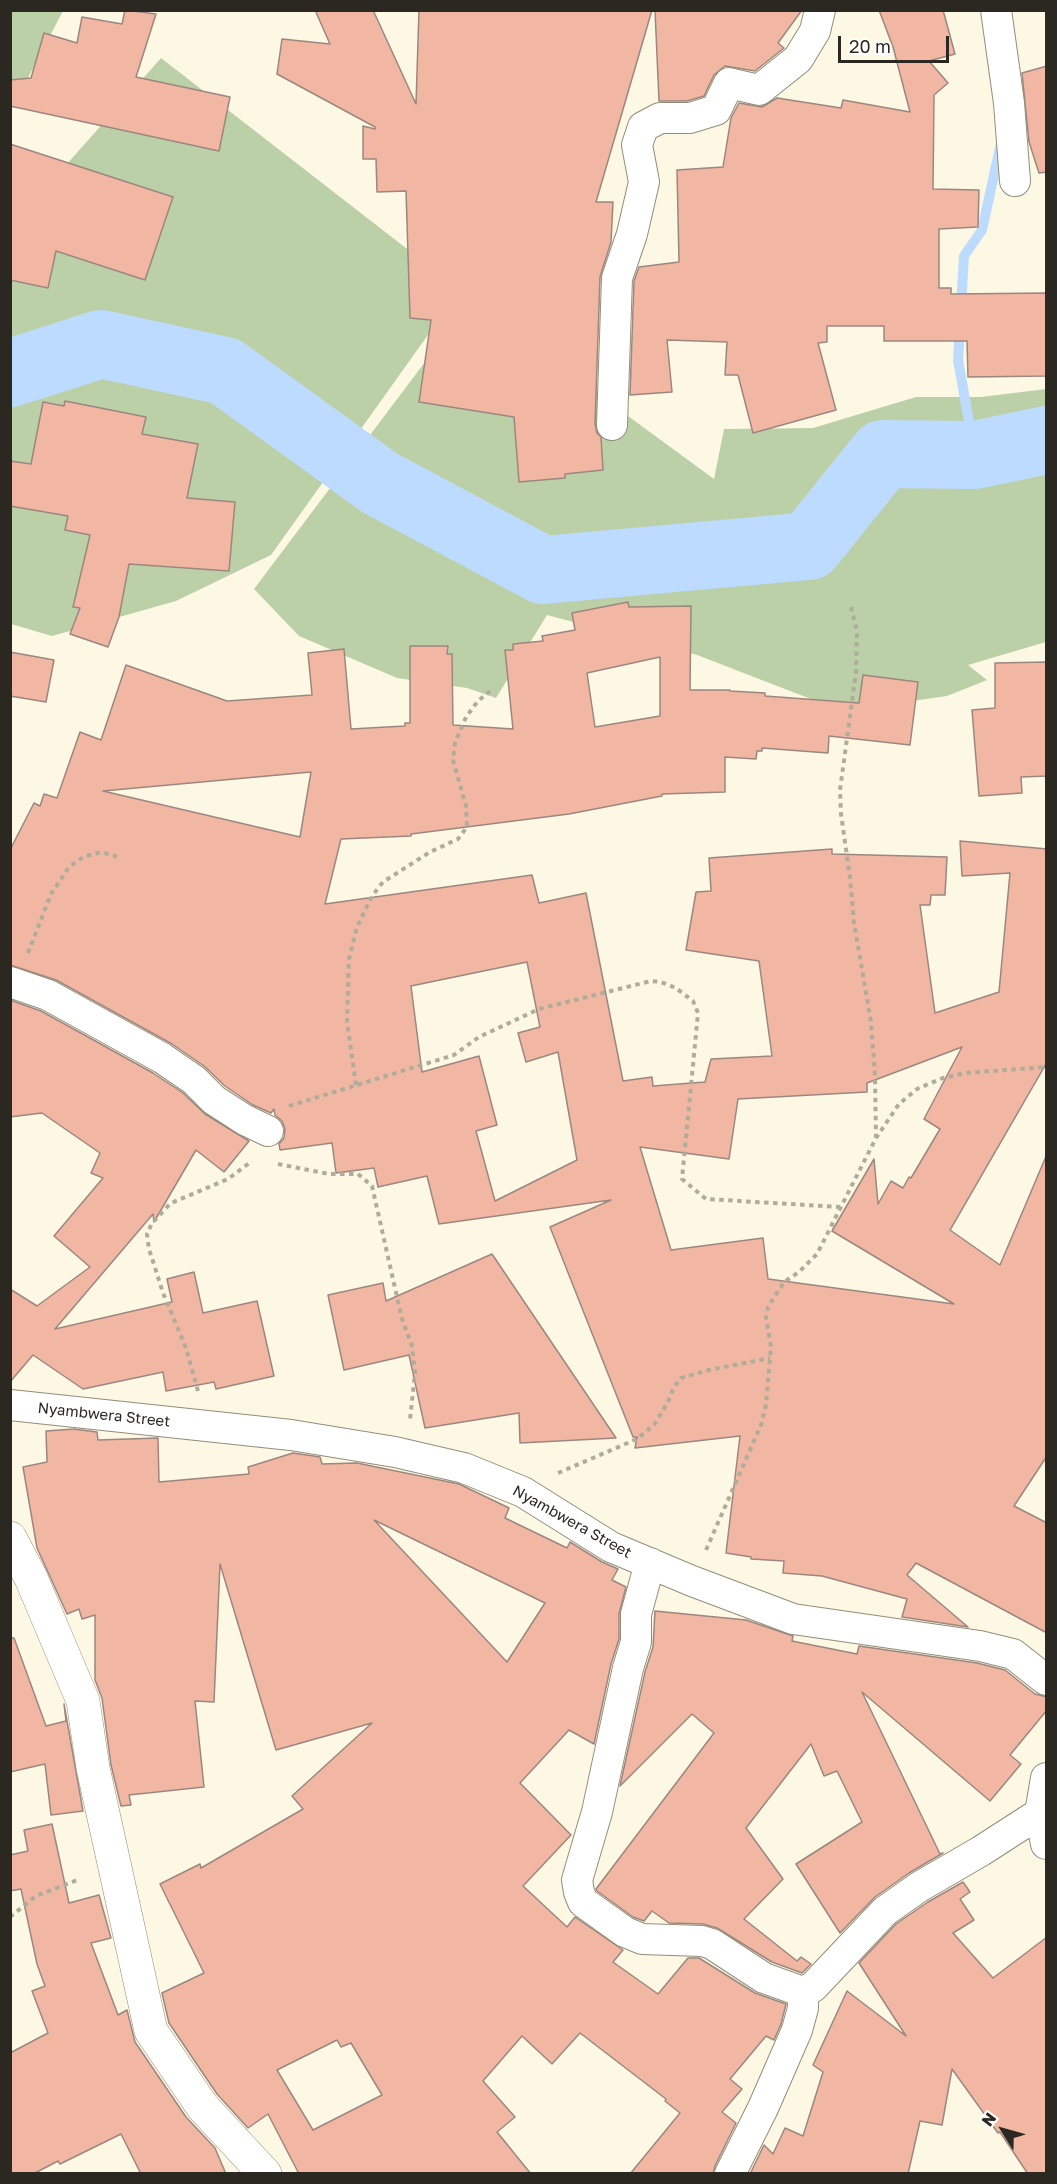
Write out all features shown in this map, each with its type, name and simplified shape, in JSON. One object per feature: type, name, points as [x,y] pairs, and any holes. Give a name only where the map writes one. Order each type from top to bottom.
[{"type":"street","points":[[612,425],[617,278],[632,234],[644,182],[638,145],[643,127],[660,118],[690,118],[716,110],[729,84],[759,90],[798,59],[815,31],[820,10]]},
{"type":"street","points":[[996,10],[1007,92],[1015,181]]},
{"type":"street","points":[[14,984],[48,995],[162,1058],[194,1080],[214,1100],[245,1120],[262,1144]]},
{"type":"street","name":"Nyambwera Street","points":[[10,1405],[291,1436],[401,1453],[464,1468],[523,1492],[611,1547],[692,1581],[793,1619],[980,1646],[1013,1654],[1047,1680]]},
{"type":"street","points":[[10,1538],[30,1578],[82,1701],[93,1768],[114,1868],[152,2031],[202,2106],[265,2174]]},
{"type":"street","points":[[650,1563],[636,1614],[636,1642],[628,1668],[597,1812],[577,1880],[583,1902],[625,1932],[642,1939],[702,1941],[712,1944],[764,1978],[803,1992],[813,1987],[885,1911],[919,1887],[1040,1813]]},
{"type":"street","points":[[1047,1778],[1040,1813],[1047,1844]]},
{"type":"street","points":[[730,2174],[763,2108],[797,2030],[803,2008],[803,1992]]},
{"type":"path","points":[[851,607],[857,631],[856,672],[840,790],[841,814],[854,923],[871,1022],[876,1138]]},
{"type":"path","points":[[356,1085],[347,1022],[349,959],[357,927],[372,896],[383,882],[430,852],[459,839],[467,827],[466,806],[453,760],[455,743],[466,717],[478,701],[494,688]]},
{"type":"path","points":[[14,984],[51,894],[69,867],[83,857],[101,852],[118,857]]},
{"type":"path","points":[[208,1426],[186,1348],[148,1250],[147,1234],[160,1212],[171,1203],[228,1179],[242,1170],[262,1144],[277,1115],[289,1106],[454,1055],[479,1037],[539,1009],[651,981],[676,988],[693,1001],[698,1013],[682,1179],[706,1199],[840,1208]]},
{"type":"path","points":[[692,1581],[761,1425],[766,1405],[771,1347],[766,1317],[768,1307],[784,1282],[799,1272],[817,1254],[876,1138],[899,1104],[917,1089],[943,1078],[965,1073],[1047,1066]]},
{"type":"path","points":[[262,1144],[279,1164],[319,1172],[358,1174],[372,1186],[402,1318],[412,1347],[416,1373],[410,1421],[401,1453]]},
{"type":"path","points":[[523,1492],[572,1466],[637,1439],[654,1425],[681,1378],[770,1358]]},
{"type":"path","points":[[10,1917],[36,1896],[114,1868]]},
{"type":"green space","points":[[11,11],[63,11],[11,110]]},
{"type":"green space","points":[[161,58],[460,290],[271,555],[176,601],[52,636],[11,624],[11,227]]},
{"type":"green space","points":[[471,301],[714,479],[724,429],[813,428],[916,397],[981,397],[1046,389],[1046,642],[968,665],[987,680],[947,696],[842,711],[697,655],[547,615],[496,698],[467,688],[397,678],[299,636],[254,589]]},
{"type":"building","points":[[125,10],[156,14],[136,77],[230,97],[219,151],[10,106],[10,80],[31,78],[44,33],[77,43],[82,17],[122,24]]},
{"type":"building","points":[[315,10],[373,10],[416,104],[419,10],[652,10],[596,202],[613,202],[611,242],[600,277],[595,424],[597,433],[601,437],[603,470],[565,474],[565,478],[519,482],[514,417],[419,402],[431,320],[410,318],[406,191],[377,192],[376,159],[363,159],[363,126],[375,129],[375,127],[277,74],[282,39],[330,44]]},
{"type":"building","points":[[655,10],[802,10],[778,43],[784,48],[755,71],[725,66],[714,75],[704,96],[687,101],[659,101]]},
{"type":"building","points":[[879,10],[943,10],[955,54],[929,61],[948,83],[934,95],[933,189],[979,190],[978,227],[939,229],[939,288],[951,288],[951,294],[1046,293],[1047,376],[968,377],[967,341],[884,341],[884,326],[827,326],[827,342],[818,343],[836,410],[753,433],[738,375],[725,375],[727,342],[667,340],[672,392],[630,395],[634,281],[639,267],[679,262],[677,170],[723,167],[731,118],[739,103],[762,107],[777,98],[841,108],[843,100],[910,112],[893,47]]},
{"type":"building","points":[[1047,66],[1047,172],[1039,173],[1029,142],[1022,73]]},
{"type":"building","points":[[10,144],[173,197],[145,280],[56,251],[48,288],[10,280]]},
{"type":"building","points":[[65,401],[146,417],[142,434],[198,444],[187,498],[235,502],[229,571],[129,564],[119,617],[108,647],[70,634],[80,608],[73,607],[90,535],[65,530],[68,516],[10,506],[10,461],[31,464],[43,402],[64,406]]},
{"type":"building","points":[[628,602],[629,607],[691,606],[690,690],[730,690],[765,693],[765,696],[859,703],[863,675],[918,682],[910,745],[829,736],[828,753],[762,748],[762,751],[757,751],[756,759],[725,757],[725,792],[662,794],[662,796],[569,814],[411,834],[411,836],[341,839],[325,904],[532,875],[539,903],[586,893],[623,1081],[652,1077],[653,1086],[705,1082],[711,1059],[772,1056],[759,961],[686,950],[696,892],[711,891],[709,858],[832,849],[832,854],[947,857],[945,895],[931,895],[930,905],[920,905],[935,1013],[999,992],[1010,873],[962,876],[960,841],[1047,849],[1047,1062],[950,1230],[1000,1265],[1047,1154],[1047,1456],[1014,1506],[1047,1523],[1047,1633],[916,1563],[907,1575],[968,1627],[902,1617],[907,1599],[822,1576],[783,1573],[784,1561],[751,1559],[751,1557],[726,1553],[740,1436],[635,1448],[637,1437],[633,1437],[550,1227],[611,1200],[439,1224],[427,1176],[378,1187],[374,1168],[336,1173],[332,1143],[280,1150],[279,1144],[284,1138],[285,1129],[282,1121],[275,1115],[274,1109],[271,1113],[253,1105],[172,1044],[56,980],[10,965],[10,850],[34,803],[40,806],[44,794],[57,798],[80,732],[101,740],[126,665],[227,701],[312,695],[308,653],[344,649],[351,729],[405,726],[405,723],[410,723],[410,646],[448,646],[447,654],[452,654],[453,725],[513,729],[505,650],[513,650],[513,644],[543,641],[542,636],[575,630],[572,613]],"holes":[[[660,657],[660,716],[595,727],[587,673]],[[311,772],[300,837],[103,791]],[[527,962],[540,1027],[518,1033],[526,1062],[558,1052],[577,1160],[495,1201],[476,1131],[497,1125],[479,1056],[422,1072],[411,986]],[[962,1047],[924,1119],[940,1129],[911,1178],[909,1177],[903,1188],[891,1181],[878,1204],[874,1159],[832,1231],[954,1304],[768,1279],[763,1238],[671,1250],[640,1147],[729,1159],[738,1099],[867,1092],[867,1083]]]},
{"type":"building","points":[[10,652],[54,660],[46,702],[10,696]]},
{"type":"building","points":[[1047,662],[1047,776],[1021,777],[1022,793],[979,796],[972,710],[995,708],[995,663]]},
{"type":"building","points":[[10,1000],[41,1011],[153,1073],[183,1093],[205,1114],[249,1141],[224,1172],[196,1150],[154,1222],[153,1214],[55,1329],[172,1302],[167,1279],[194,1272],[203,1313],[257,1301],[274,1376],[216,1389],[214,1382],[166,1391],[163,1372],[83,1389],[33,1355],[10,1382],[10,1289],[37,1306],[90,1267],[54,1236],[103,1178],[91,1173],[100,1153],[42,1113],[10,1117]]},
{"type":"building","points":[[492,1254],[616,1438],[520,1443],[519,1413],[425,1428],[409,1355],[344,1370],[328,1295],[383,1283],[386,1301]]},
{"type":"building","points":[[74,1429],[97,1432],[98,1440],[158,1438],[159,1482],[249,1474],[248,1467],[293,1453],[320,1457],[322,1464],[357,1463],[459,1484],[509,1508],[505,1518],[567,1548],[570,1542],[618,1569],[612,1580],[626,1587],[619,1614],[619,1639],[611,1664],[594,1744],[569,1730],[520,1783],[571,1835],[523,1886],[567,1927],[575,1917],[623,1950],[613,1962],[658,1994],[688,1958],[699,1958],[755,1993],[786,2004],[774,2040],[766,2036],[730,2079],[742,2089],[722,2112],[736,2123],[713,2174],[630,2174],[680,2113],[665,2101],[666,2099],[580,2033],[552,2064],[522,2036],[483,2081],[515,2117],[497,2132],[531,2174],[299,2174],[268,2114],[248,2128],[217,2094],[169,2023],[162,1993],[204,1973],[160,1884],[200,1864],[201,1868],[303,1809],[292,1796],[372,1723],[276,1750],[220,1564],[214,1702],[195,1701],[204,1787],[129,1795],[131,1805],[121,1806],[111,1765],[102,1698],[95,1680],[95,1615],[82,1619],[79,1609],[67,1614],[37,1548],[23,1467],[47,1462],[46,1431]],"holes":[[[374,1520],[545,1603],[507,1662]],[[337,2040],[341,2047],[351,2043],[382,2095],[313,2130],[277,2070]]]},
{"type":"building","points":[[655,1611],[746,1620],[793,1636],[792,1641],[857,1654],[859,1646],[977,1663],[1005,1670],[1035,1694],[1047,1697],[1047,1710],[1010,1755],[1021,1764],[990,1801],[862,1692],[940,1854],[943,1853],[875,1897],[840,1933],[796,1864],[862,1822],[837,1771],[824,1776],[811,1744],[746,1828],[783,1879],[744,1919],[797,1961],[801,1957],[811,1964],[802,1973],[772,1962],[717,1928],[703,1924],[669,1923],[652,1911],[644,1921],[633,1917],[596,1889],[714,1733],[692,1714],[620,1786],[645,1672],[653,1647]]},
{"type":"building","points":[[10,1638],[14,1638],[46,1726],[66,1721],[64,1704],[83,1811],[51,1815],[45,1764],[10,1772]]},
{"type":"building","points":[[52,1824],[69,1903],[99,1895],[111,1938],[91,1943],[118,2015],[127,2010],[135,2042],[186,2117],[215,2148],[226,2174],[141,2174],[121,2134],[60,2164],[58,2161],[33,2174],[10,2174],[10,2053],[48,2033],[32,1991],[45,1986],[37,1964],[21,1889],[10,1891],[10,1855],[28,1851],[24,1830]]},
{"type":"building","points":[[963,1882],[970,1892],[960,1899],[974,1920],[953,1933],[993,1978],[1047,1937],[1047,2174],[1028,2174],[1000,2132],[998,2133],[952,2069],[942,2125],[920,2121],[908,2174],[750,2174],[764,2145],[773,2154],[785,2128],[803,2136],[823,2072],[813,2065],[847,1991],[906,2036],[859,1963],[896,1924]]},
{"type":"waterway","points":[[961,306],[964,256],[982,230],[1001,143]]},
{"type":"waterway","points":[[960,327],[958,360],[975,455]]},
{"type":"waterway","points":[[10,373],[101,344],[225,371],[380,483],[543,570],[809,546],[883,454],[975,455],[1046,440]]}]
